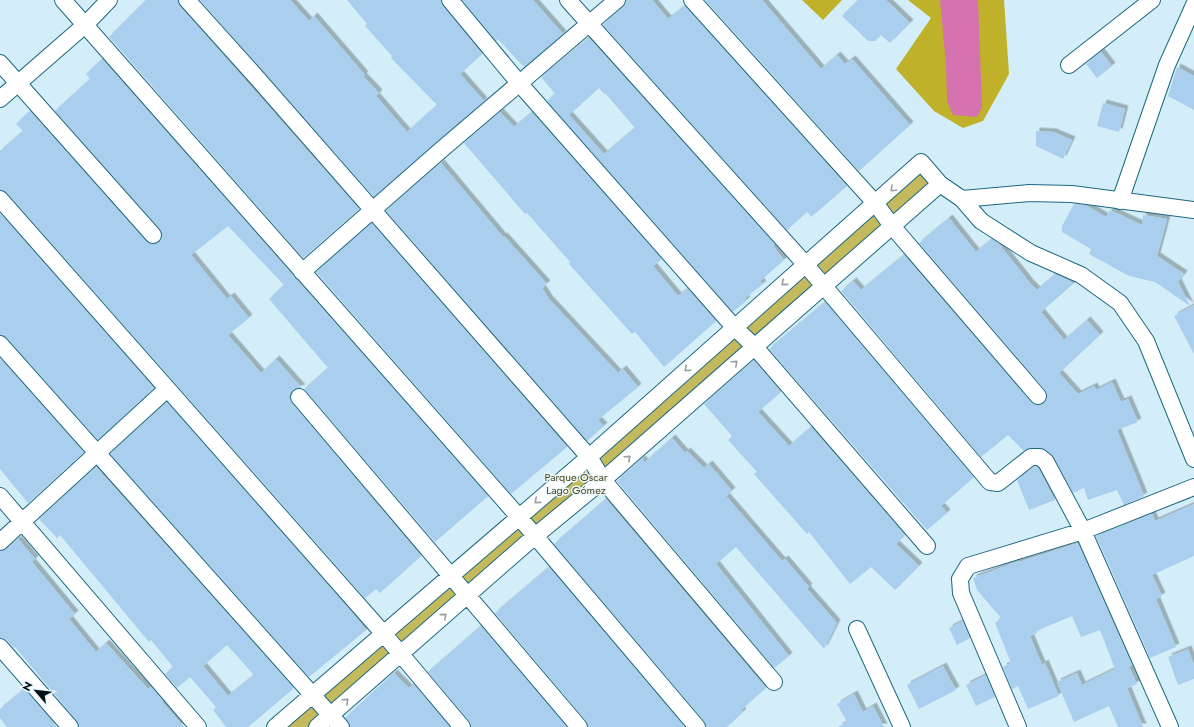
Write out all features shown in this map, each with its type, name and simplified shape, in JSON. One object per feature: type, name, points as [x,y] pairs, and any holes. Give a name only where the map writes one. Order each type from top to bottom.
[{"type":"street","points":[[63,0],[519,517],[697,727]]},
{"type":"street","points":[[0,99],[85,25],[110,0]]},
{"type":"street","points":[[187,0],[589,457],[603,480],[774,682]]},
{"type":"street","points":[[450,0],[519,84],[734,327],[754,346],[927,546]]},
{"type":"street","points":[[568,0],[806,265],[823,287],[990,482],[998,483],[1032,457],[1040,457],[1046,462],[1083,531],[1170,727]]},
{"type":"street","points":[[302,272],[617,0]]},
{"type":"street","points":[[692,0],[876,204],[892,226],[1038,396]]},
{"type":"street","points":[[1069,65],[1152,0]]},
{"type":"street","points":[[1120,201],[1168,65],[1194,5]]},
{"type":"street","points":[[0,62],[153,235]]},
{"type":"street","points":[[275,727],[589,457],[922,162],[940,184],[962,199],[981,221],[1031,253],[1081,275],[1120,303],[1146,341],[1194,459]]},
{"type":"street","points":[[317,727],[336,721],[400,653],[535,536],[603,480],[940,184]]},
{"type":"street","points":[[962,199],[1028,193],[1072,194],[1194,210]]},
{"type":"street","points":[[0,199],[383,633],[462,727]]},
{"type":"street","points":[[0,344],[98,452],[336,721]]},
{"type":"street","points":[[0,542],[167,389]]},
{"type":"street","points":[[299,397],[449,576],[579,727]]},
{"type":"street","points":[[1018,727],[961,594],[960,579],[968,566],[1083,531],[1194,487]]},
{"type":"street","points":[[0,496],[198,727]]},
{"type":"street","points":[[857,629],[902,727]]},
{"type":"street","points":[[0,647],[70,727]]},
{"type":"green space","name":"Parque Óscar Lago Gómez","points":[[918,171],[936,184],[312,727],[278,727]]},
{"type":"shaded area","points":[[802,0],[842,0],[823,20]]},
{"type":"shaded area","points":[[908,0],[1004,0],[1009,74],[983,121],[963,128],[934,111],[896,69],[931,18]]},
{"type":"shaded area","points":[[940,0],[978,0],[982,107],[977,117],[953,115],[947,101],[946,65]]},
{"type":"building","points":[[146,0],[178,0],[180,6],[359,209],[303,258],[109,37]]},
{"type":"building","points":[[200,0],[290,0],[309,21],[314,16],[365,75],[363,76],[379,93],[376,96],[407,132],[437,105],[391,58],[392,56],[365,26],[367,24],[347,0],[441,0],[443,6],[482,54],[460,74],[484,101],[374,197]]},
{"type":"building","points":[[462,0],[533,0],[563,34],[524,67],[498,39],[496,41]]},
{"type":"building","points":[[626,0],[652,0],[668,19],[685,6],[847,186],[811,217],[807,212],[787,230],[603,25],[623,7]]},
{"type":"building","points":[[705,0],[762,0],[821,69],[837,55],[845,64],[852,59],[910,125],[859,171]]},
{"type":"building","points":[[858,0],[886,0],[910,23],[890,43],[881,35],[875,41],[868,41],[842,16]]},
{"type":"building","points":[[589,38],[775,244],[773,246],[784,260],[760,281],[763,284],[745,298],[747,300],[733,312],[547,101],[555,94],[541,77]],"holes":[[[599,88],[604,94],[605,93],[635,128],[604,154],[569,115]]]},
{"type":"building","points":[[1101,52],[1112,66],[1097,78],[1086,64]]},
{"type":"building","points":[[102,59],[488,496],[435,542],[304,389],[328,368],[269,299],[284,285],[228,226],[191,255],[227,299],[231,296],[249,318],[228,335],[261,373],[276,359],[302,388],[293,390],[290,398],[292,403],[421,556],[380,593],[376,589],[365,598],[7,193],[0,190],[0,151],[23,131],[16,124],[30,111],[146,241],[155,244],[160,242],[162,233],[160,229],[55,111],[90,79],[86,74]]},
{"type":"building","points":[[1177,67],[1194,76],[1194,110],[1168,96]]},
{"type":"building","points":[[1103,103],[1125,109],[1119,132],[1097,126]]},
{"type":"building","points":[[500,112],[514,127],[532,112],[662,259],[653,266],[678,296],[688,289],[716,321],[664,367],[635,332],[632,334],[569,264],[570,262],[527,213],[525,214],[464,143]]},
{"type":"building","points":[[1036,131],[1053,132],[1072,140],[1063,159],[1036,146]]},
{"type":"building","points":[[441,163],[503,237],[504,236],[547,284],[542,288],[549,299],[618,373],[623,369],[638,387],[598,420],[604,426],[587,441],[386,211]]},
{"type":"building","points":[[1074,204],[1085,205],[1106,217],[1110,210],[1142,225],[1143,215],[1167,219],[1157,256],[1184,274],[1178,282],[1190,306],[1155,282],[1129,276],[1089,254],[1091,249],[1062,232],[1062,226]]},
{"type":"building","points":[[0,213],[154,388],[98,440],[7,338],[0,335]]},
{"type":"building","points":[[949,218],[976,252],[992,239],[999,244],[1037,290],[1055,274],[1073,284],[1041,312],[1064,340],[1087,320],[1100,335],[1059,373],[1078,394],[1094,386],[1096,390],[1112,382],[1121,402],[1128,399],[1138,422],[1117,430],[1144,496],[1124,505],[1117,490],[1088,500],[1084,488],[1073,493],[1054,458],[1046,450],[1031,448],[1024,451],[1008,435],[981,457],[841,291],[853,281],[861,290],[904,255],[1031,402],[1035,405],[1044,403],[1047,399],[1045,390],[919,243]]},
{"type":"building","points":[[372,223],[567,447],[511,494],[316,272]]},
{"type":"building","points":[[825,302],[974,477],[941,506],[947,513],[927,530],[769,349]]},
{"type":"building","points":[[1194,305],[1194,354],[1174,316]]},
{"type":"building","points":[[0,358],[84,452],[28,503],[0,469]]},
{"type":"building","points":[[754,360],[781,392],[758,412],[789,446],[811,427],[905,535],[896,544],[919,566],[895,590],[871,567],[850,584],[809,532],[807,534],[754,474],[757,472],[728,440],[732,436],[704,404]]},
{"type":"building","points":[[167,402],[366,630],[309,677],[110,454]]},
{"type":"building","points":[[672,438],[685,453],[687,451],[704,468],[709,464],[732,491],[726,496],[782,561],[785,559],[809,587],[807,589],[837,623],[824,649],[736,547],[716,564],[789,656],[774,668],[617,481],[642,459],[645,462]]},
{"type":"building","points":[[1037,466],[1055,500],[1029,510],[1017,480]]},
{"type":"building","points":[[96,467],[294,688],[248,727],[226,727],[213,710],[216,707],[190,677],[177,688],[165,674],[173,667],[151,640],[149,642],[60,535],[57,538],[39,519]],"holes":[[[227,645],[254,675],[228,696],[203,666]]]},
{"type":"building","points":[[606,499],[766,688],[741,710],[743,712],[727,727],[706,727],[704,721],[554,544]]},
{"type":"building","points":[[1194,504],[1194,556],[1152,575],[1162,596],[1156,599],[1176,647],[1150,658],[1096,536],[1152,514],[1155,521]]},
{"type":"building","points":[[18,539],[35,559],[32,562],[75,614],[69,619],[96,652],[106,643],[148,689],[151,687],[184,727],[79,727],[77,721],[15,647],[14,648],[7,640],[0,638],[0,551],[6,549]]},
{"type":"building","points":[[1078,543],[1132,665],[1129,667],[1137,684],[1127,688],[1143,727],[1118,727],[1109,706],[1074,722],[1057,682],[1077,673],[1082,685],[1115,669],[1100,630],[1081,637],[1072,616],[1036,631],[1037,633],[1030,636],[1042,665],[1045,663],[1059,696],[1028,709],[1018,686],[1012,689],[1003,667],[1011,663],[995,623],[1001,618],[977,590],[973,578],[1019,561]]},
{"type":"building","points":[[549,567],[685,727],[588,727],[586,721],[495,613]]},
{"type":"building","points":[[963,621],[970,638],[957,645],[949,628]]},
{"type":"building","points":[[481,626],[567,727],[471,727],[469,721],[428,672]]},
{"type":"building","points":[[1188,649],[1194,665],[1194,679],[1178,685],[1168,657]]},
{"type":"building","points":[[943,666],[956,690],[919,709],[907,685]]},
{"type":"building","points":[[394,673],[409,688],[414,684],[450,727],[350,727],[345,718]]},
{"type":"building","points":[[986,675],[995,697],[976,706],[966,685]]},
{"type":"building","points":[[23,687],[57,727],[7,727],[0,718],[0,709],[22,691],[21,689]]},
{"type":"building","points":[[854,694],[863,712],[873,706],[884,727],[838,727],[847,722],[837,704]]}]
